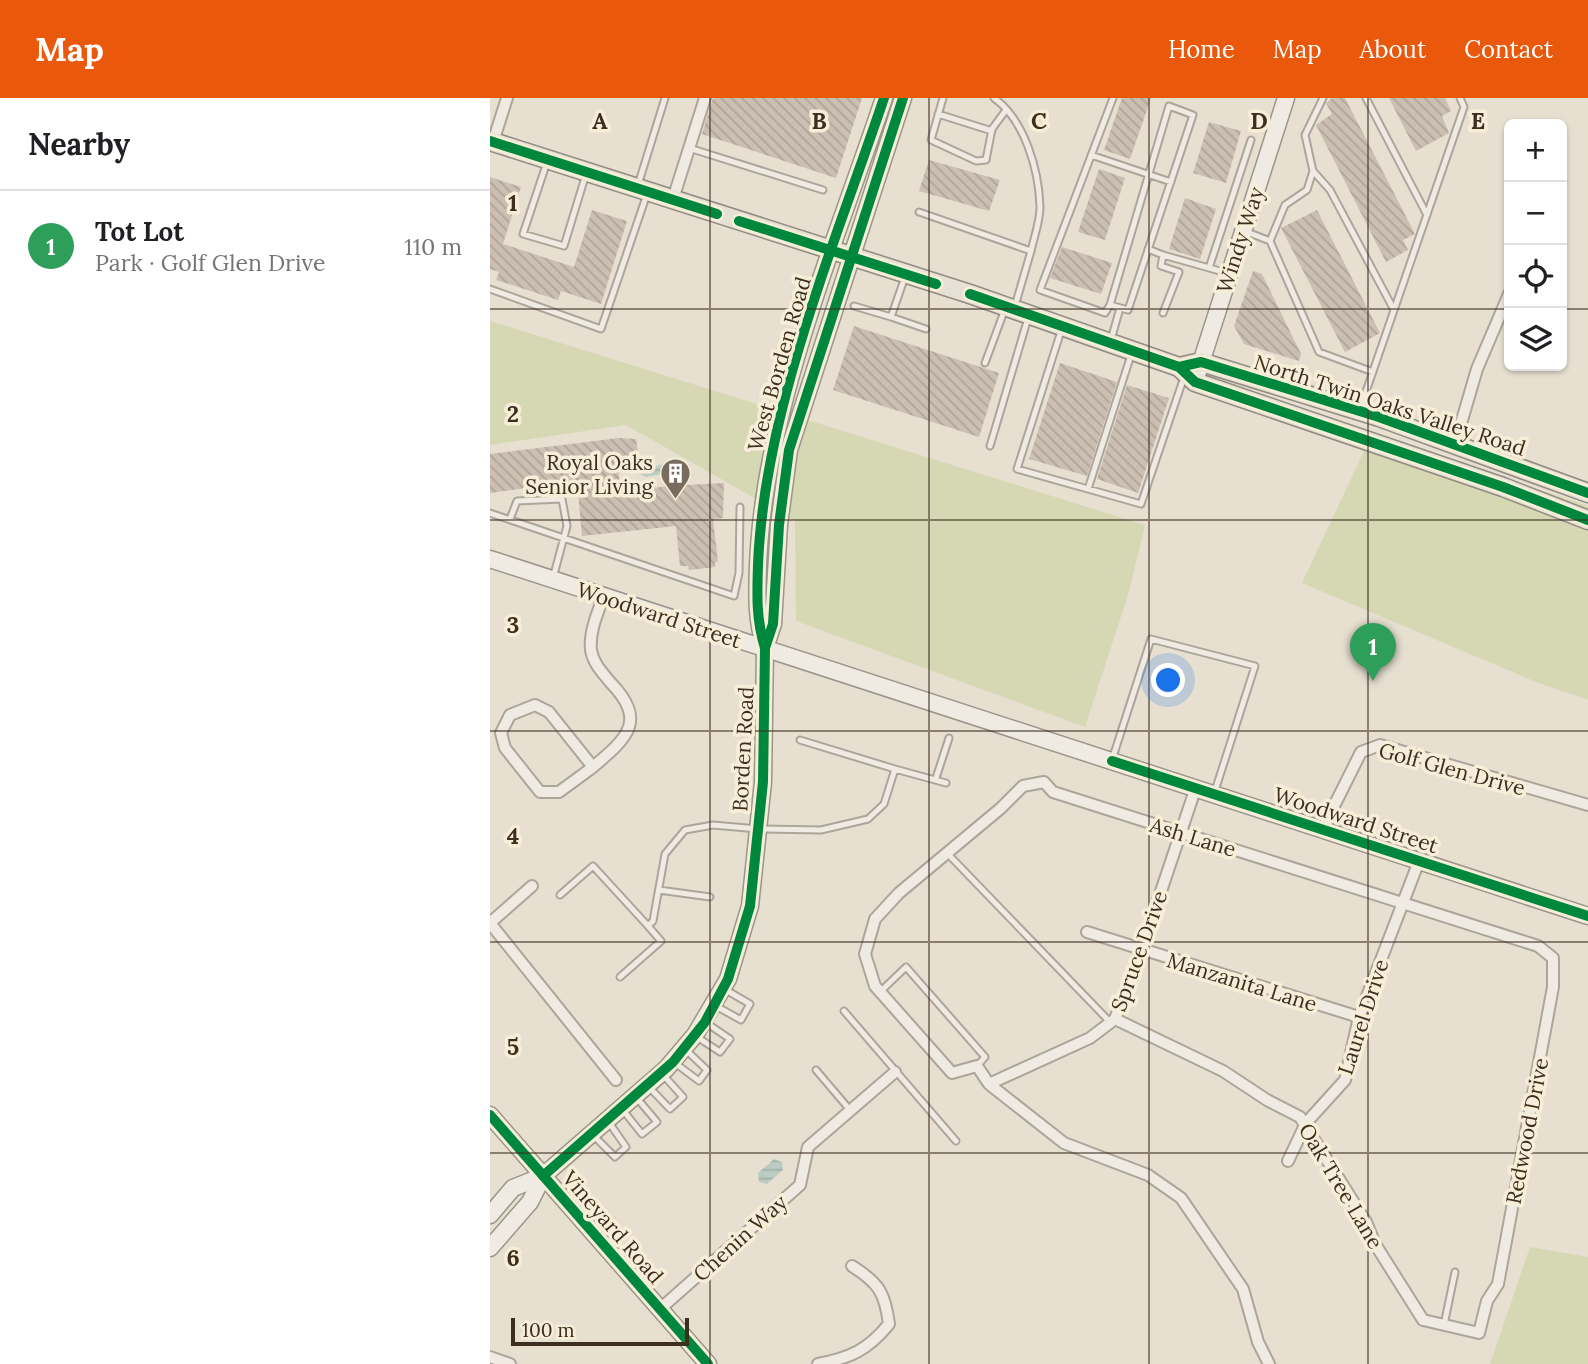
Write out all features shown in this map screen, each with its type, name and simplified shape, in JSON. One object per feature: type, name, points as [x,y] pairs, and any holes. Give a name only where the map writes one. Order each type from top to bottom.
[{"type":"main road","name":"West Borden Road","points":[[841,253],[884,98]]},
{"type":"main road","name":"West Borden Road","points":[[765,648],[757,620],[764,502],[774,443],[788,391],[902,98]]},
{"type":"main road","name":"Windy Way","points":[[1201,362],[1286,98]]},
{"type":"main road","name":"North Twin Oaks Valley Road","points":[[491,145],[548,159],[1063,326],[1186,374],[1588,520]]},
{"type":"main road","name":"Borden Road","points":[[490,1214],[513,1188],[543,1176],[662,1074],[695,1035],[723,989],[750,906],[763,782],[765,648],[773,624],[781,506],[789,450],[841,253]]},
{"type":"main road","name":"North Twin Oaks Valley Road","points":[[1201,362],[1359,411],[1588,493]]},
{"type":"main road","points":[[1186,374],[1201,362]]},
{"type":"main road","name":"Woodward Street","points":[[490,559],[603,598],[1196,787],[1588,916]]},
{"type":"main road","name":"Vineyard Road","points":[[490,1115],[708,1364]]},
{"type":"main road","name":"Borden Road","points":[[490,1248],[530,1202],[543,1176]]},
{"type":"street","points":[[491,145],[507,98]]},
{"type":"street","points":[[673,200],[705,98]]},
{"type":"street","points":[[1455,444],[1477,369],[1504,306]]},
{"type":"street","points":[[593,767],[549,712],[535,705],[510,715],[501,733],[505,748],[540,792],[559,792],[593,767],[622,742],[631,721],[625,697],[598,668],[591,653],[590,637],[603,598]]},
{"type":"street","name":"Golf Glen Drive","points":[[1322,830],[1361,752],[1381,745],[1588,805]]},
{"type":"street","name":"Ash Lane","points":[[881,991],[875,986],[865,954],[875,919],[899,892],[1023,786],[1044,782],[1053,792],[1538,946],[1553,958]]},
{"type":"street","name":"Spruce Drive","points":[[989,1084],[1090,1038],[1113,1021],[1141,951],[1196,787]]},
{"type":"street","name":"Laurel Drive","points":[[1288,1161],[1306,1124],[1345,1080],[1359,1017],[1419,861]]},
{"type":"street","points":[[533,886],[490,923],[616,1080]]},
{"type":"street","name":"Manzanita Lane","points":[[1087,932],[1359,1017]]},
{"type":"street","name":"Redwood Drive","points":[[1488,1301],[1498,1284],[1553,987],[1553,958]]},
{"type":"street","points":[[881,991],[952,1073],[977,1066],[989,1084],[1064,1143],[1148,1175],[1181,1198],[1243,1289],[1258,1342],[1269,1364]]},
{"type":"street","name":"Oak Tree Lane","points":[[1113,1021],[1223,1071],[1306,1124],[1423,1320],[1479,1333],[1488,1301]]},
{"type":"street","name":"Chenin Way","points":[[660,1309],[800,1185],[808,1147],[895,1072]]},
{"type":"street","points":[[818,1364],[849,1358],[879,1336],[889,1324],[886,1301],[874,1280],[852,1266]]},
{"type":"street","points":[[490,1357],[510,1364]]},
{"type":"lane","points":[[490,289],[601,329],[642,190],[665,98]]},
{"type":"lane","points":[[943,98],[930,140],[976,161],[986,160],[992,131],[1006,110]]},
{"type":"lane","points":[[990,446],[1016,310],[1040,209],[1037,184],[1025,137],[994,98]]},
{"type":"lane","points":[[1113,98],[1040,290],[1105,313],[1110,305],[1169,106]]},
{"type":"lane","points":[[1110,305],[1128,310],[1193,115],[1169,106],[1164,98]]},
{"type":"lane","points":[[1270,241],[1284,205],[1307,190],[1313,172],[1306,135],[1323,98]]},
{"type":"lane","points":[[1366,98],[1427,215]]},
{"type":"lane","points":[[1359,411],[1464,107],[1460,98]]},
{"type":"lane","points":[[937,114],[992,131]]},
{"type":"lane","points":[[1209,268],[1251,141]]},
{"type":"lane","points":[[689,148],[823,190]]},
{"type":"lane","points":[[1091,155],[1171,182]]},
{"type":"lane","points":[[548,159],[523,234],[564,246],[587,172]]},
{"type":"lane","points":[[1313,172],[1331,190],[1394,310]]},
{"type":"lane","points":[[1231,201],[1250,208]]},
{"type":"lane","points":[[919,212],[1031,251]]},
{"type":"lane","points":[[1243,230],[1270,241],[1320,352],[1373,372]]},
{"type":"lane","points":[[1148,249],[1229,273]]},
{"type":"lane","points":[[1163,255],[1161,266],[1179,272],[1163,313]]},
{"type":"lane","points":[[891,317],[906,274]]},
{"type":"lane","points":[[854,306],[926,329]]},
{"type":"lane","points":[[1110,343],[1120,308]]},
{"type":"lane","points":[[985,363],[1016,310]]},
{"type":"lane","points":[[1063,326],[1017,469],[1141,504],[1186,374]]},
{"type":"lane","points":[[1088,489],[1132,351]]},
{"type":"lane","points":[[510,519],[517,502],[562,499],[566,526],[552,581]]},
{"type":"lane","points":[[490,513],[734,596],[739,573],[740,507]]},
{"type":"lane","points":[[1112,761],[1151,639],[1255,666],[1214,794]]},
{"type":"lane","points":[[936,778],[949,738]]},
{"type":"lane","points":[[800,740],[946,783]]},
{"type":"lane","points":[[648,926],[653,921],[665,854],[685,831],[713,825],[758,830],[821,830],[868,819],[884,804],[895,769]]},
{"type":"lane","points":[[947,853],[1113,1021]]},
{"type":"lane","points":[[560,895],[593,866],[662,942],[620,977]]},
{"type":"lane","points":[[659,890],[710,897]]},
{"type":"lane","points":[[881,991],[906,967],[985,1057],[977,1066]]},
{"type":"lane","points":[[714,1005],[741,1020],[750,1004],[723,989]]},
{"type":"lane","points":[[844,1011],[956,1141]]},
{"type":"lane","points":[[695,1035],[730,1039],[720,1052],[695,1035]]},
{"type":"lane","points":[[673,1062],[699,1081],[707,1070],[695,1035]]},
{"type":"lane","points":[[816,1070],[850,1110]]},
{"type":"lane","points":[[642,1091],[670,1109],[683,1097],[662,1074]]},
{"type":"lane","points":[[622,1109],[642,1134],[657,1122],[642,1091]]},
{"type":"lane","points":[[593,1135],[615,1157],[626,1147],[608,1121]]},
{"type":"lane","points":[[1444,1325],[1455,1272]]},
{"type":"green space","points":[[490,321],[1145,525],[1129,592],[1085,727],[796,621],[795,521],[626,425],[490,445]]},
{"type":"green space","points":[[1372,434],[1588,506],[1588,700],[1536,682],[1302,583]]},
{"type":"green space","points":[[1530,1247],[1588,1257],[1588,1364],[1490,1364]]},
{"type":"shaded area","points":[[665,464],[671,466],[672,472],[646,477],[641,475],[640,469]]},
{"type":"shaded area","points":[[774,1159],[782,1162],[783,1170],[767,1184],[759,1182],[758,1173]]},
{"type":"building","points":[[713,98],[862,98],[836,178],[702,134]]},
{"type":"building","points":[[1122,98],[1151,98],[1130,159],[1104,150]]},
{"type":"building","points":[[1332,98],[1345,98],[1415,234],[1403,240],[1408,250],[1386,262],[1316,125],[1332,114],[1326,103]]},
{"type":"building","points":[[1389,98],[1445,98],[1451,111],[1442,116],[1449,133],[1416,151]]},
{"type":"building","points":[[1209,122],[1241,131],[1226,183],[1193,173]]},
{"type":"building","points":[[929,160],[1000,180],[989,211],[919,191]]},
{"type":"building","points":[[1099,169],[1125,178],[1105,240],[1078,232]]},
{"type":"building","points":[[490,177],[521,187],[503,244],[574,267],[592,210],[627,221],[601,304],[561,291],[558,300],[496,280],[499,272],[490,269]]},
{"type":"building","points":[[1185,198],[1216,209],[1200,259],[1169,249]]},
{"type":"building","points":[[1317,210],[1380,333],[1345,352],[1281,228]]},
{"type":"building","points":[[1062,247],[1112,263],[1101,294],[1050,278]]},
{"type":"building","points":[[1253,271],[1262,274],[1301,354],[1299,361],[1244,344],[1234,326]]},
{"type":"building","points":[[854,326],[999,373],[979,437],[833,390]]},
{"type":"building","points":[[1060,363],[1117,382],[1087,476],[1029,459]]},
{"type":"building","points":[[1127,385],[1169,398],[1138,493],[1097,479]]},
{"type":"building","name":"Royal Oaks Senior Living","points":[[619,438],[636,439],[638,452],[637,458],[617,460],[621,494],[666,486],[724,483],[723,518],[713,519],[718,562],[715,562],[715,567],[689,570],[688,566],[680,566],[676,526],[582,536],[577,481],[490,493],[490,454]]},
{"type":"cycle path","points":[[765,648],[757,597],[758,565],[763,506],[773,447],[805,328],[884,98]]},
{"type":"cycle path","points":[[543,1176],[673,1062],[705,1022],[728,979],[750,906],[763,782],[765,648],[773,624],[779,525],[789,450],[903,98]]},
{"type":"cycle path","points":[[490,141],[717,214]]},
{"type":"cycle path","points":[[739,221],[936,284]]},
{"type":"cycle path","points":[[970,294],[1179,367],[1201,362],[1379,417],[1588,493]]},
{"type":"cycle path","points":[[1179,367],[1195,382],[1503,487],[1588,520]]},
{"type":"cycle path","points":[[1112,761],[1588,916]]},
{"type":"cycle path","points":[[490,1115],[708,1364]]},
{"type":"place","name":"Royal Oaks Senior Living","points":[[676,501]]},
{"type":"place","name":"Tot Lot","points":[[1373,681]]}]
